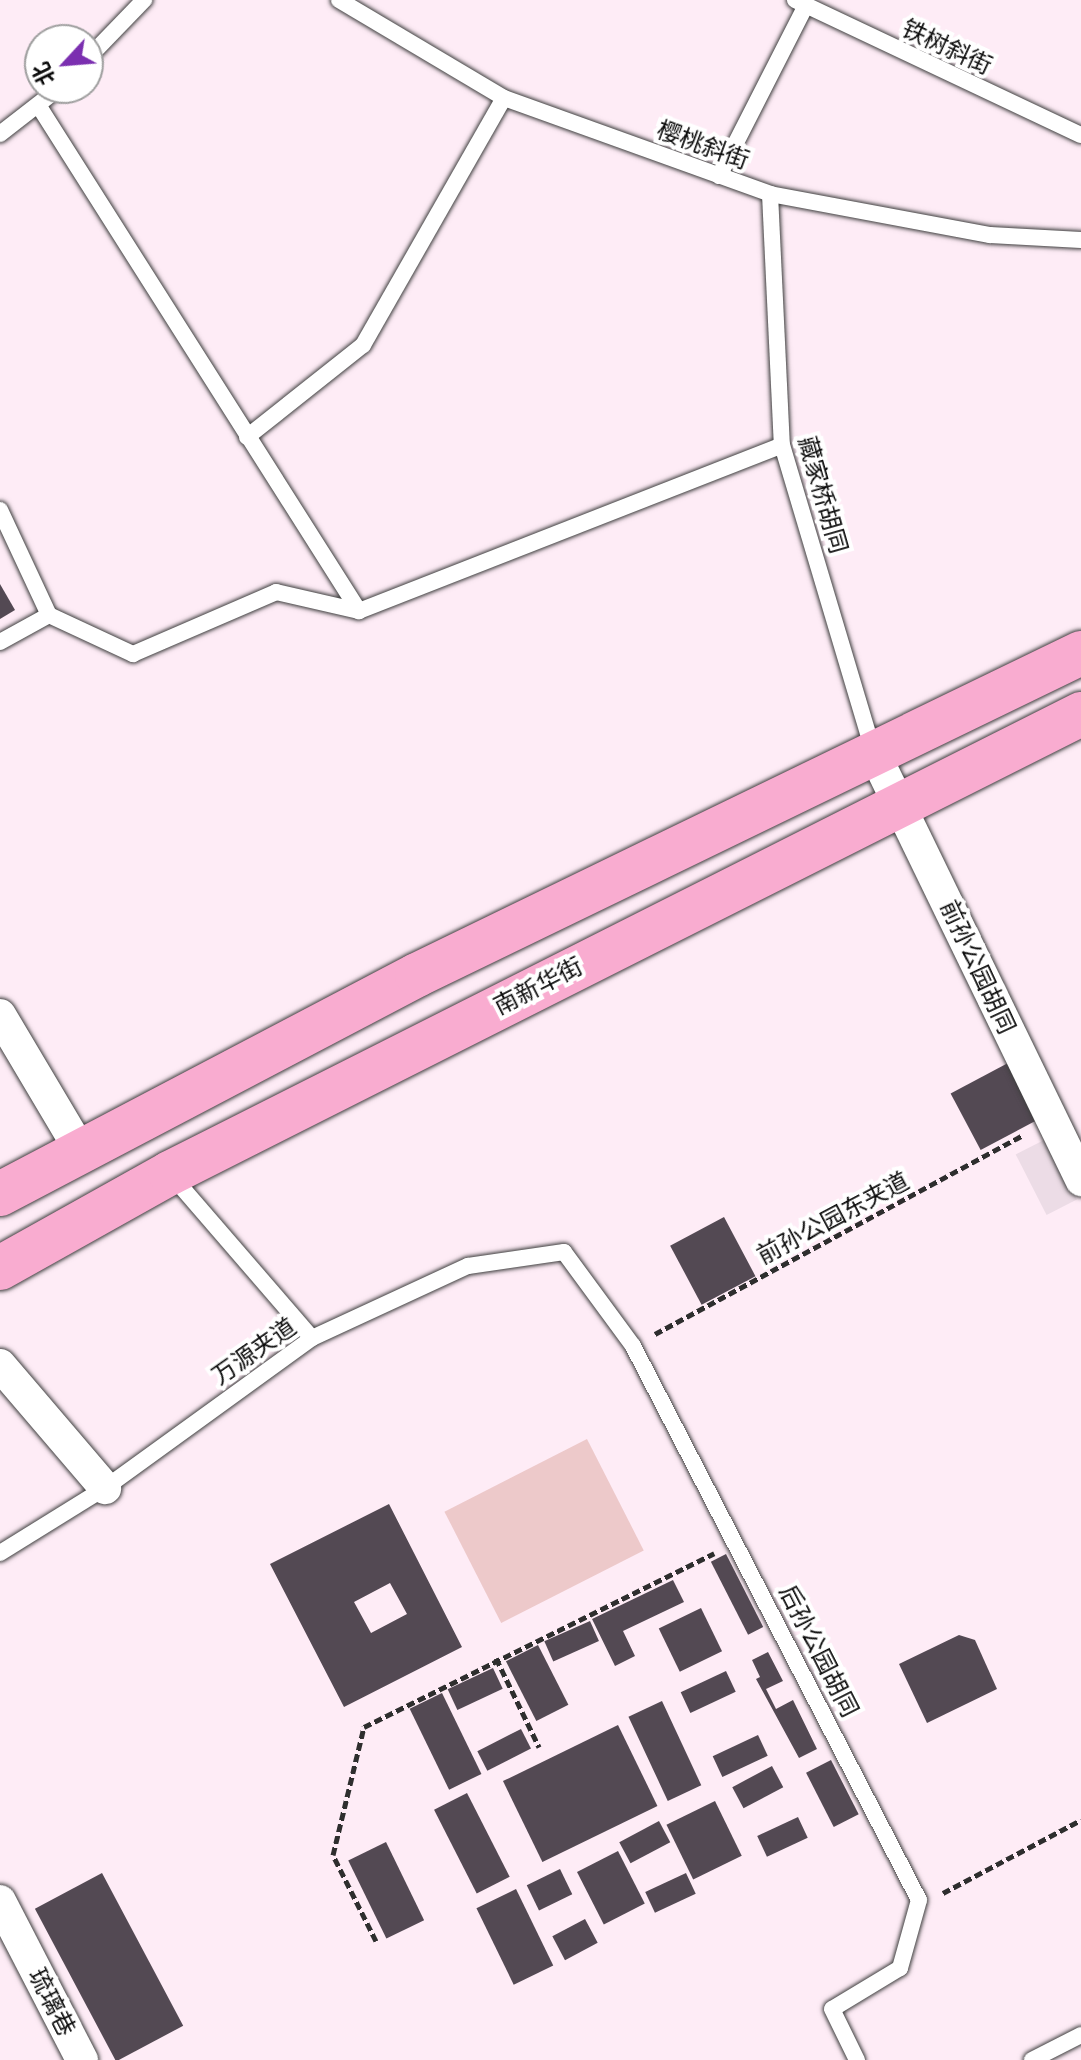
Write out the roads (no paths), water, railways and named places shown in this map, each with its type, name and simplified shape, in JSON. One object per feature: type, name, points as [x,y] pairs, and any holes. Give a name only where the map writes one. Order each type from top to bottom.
[{"type":"main road","points":[[0,1194],[417,975],[1081,653]]},
{"type":"main road","name":"南新华街","points":[[0,1268],[170,1173],[1081,714]]},
{"type":"street","name":"前孙公园胡同","points":[[874,753],[902,802],[1049,1121],[1081,1180]]},
{"type":"street","points":[[0,1015],[80,1150]]},
{"type":"street","points":[[0,1365],[105,1488]]},
{"type":"street","name":"琉璃巷","points":[[0,1901],[82,2060]]},
{"type":"lane","points":[[104,41],[144,0]]},
{"type":"lane","name":"樱桃斜街","points":[[339,0],[504,98],[770,194],[990,235],[1081,240]]},
{"type":"lane","points":[[719,176],[800,3]]},
{"type":"lane","name":"铁树斜街","points":[[800,3],[1081,135]]},
{"type":"lane","points":[[247,437],[363,345],[504,98]]},
{"type":"lane","points":[[0,134],[44,104]]},
{"type":"lane","points":[[40,108],[359,611]]},
{"type":"lane","name":"藏家桥胡同","points":[[770,194],[782,445],[874,753]]},
{"type":"lane","points":[[0,510],[49,615],[133,654],[276,592],[359,611],[782,445]]},
{"type":"lane","points":[[0,642],[49,615]]},
{"type":"lane","points":[[170,1173],[312,1338]]},
{"type":"lane","name":"万源夹道","points":[[0,1553],[105,1488],[312,1338],[468,1266],[564,1252]]},
{"type":"lane","name":"后孙公园胡同","points":[[564,1252],[633,1346],[737,1542],[919,1900],[900,1968],[832,2009],[857,2060]]},
{"type":"lane","points":[[1032,2060],[1081,2035]]}]
